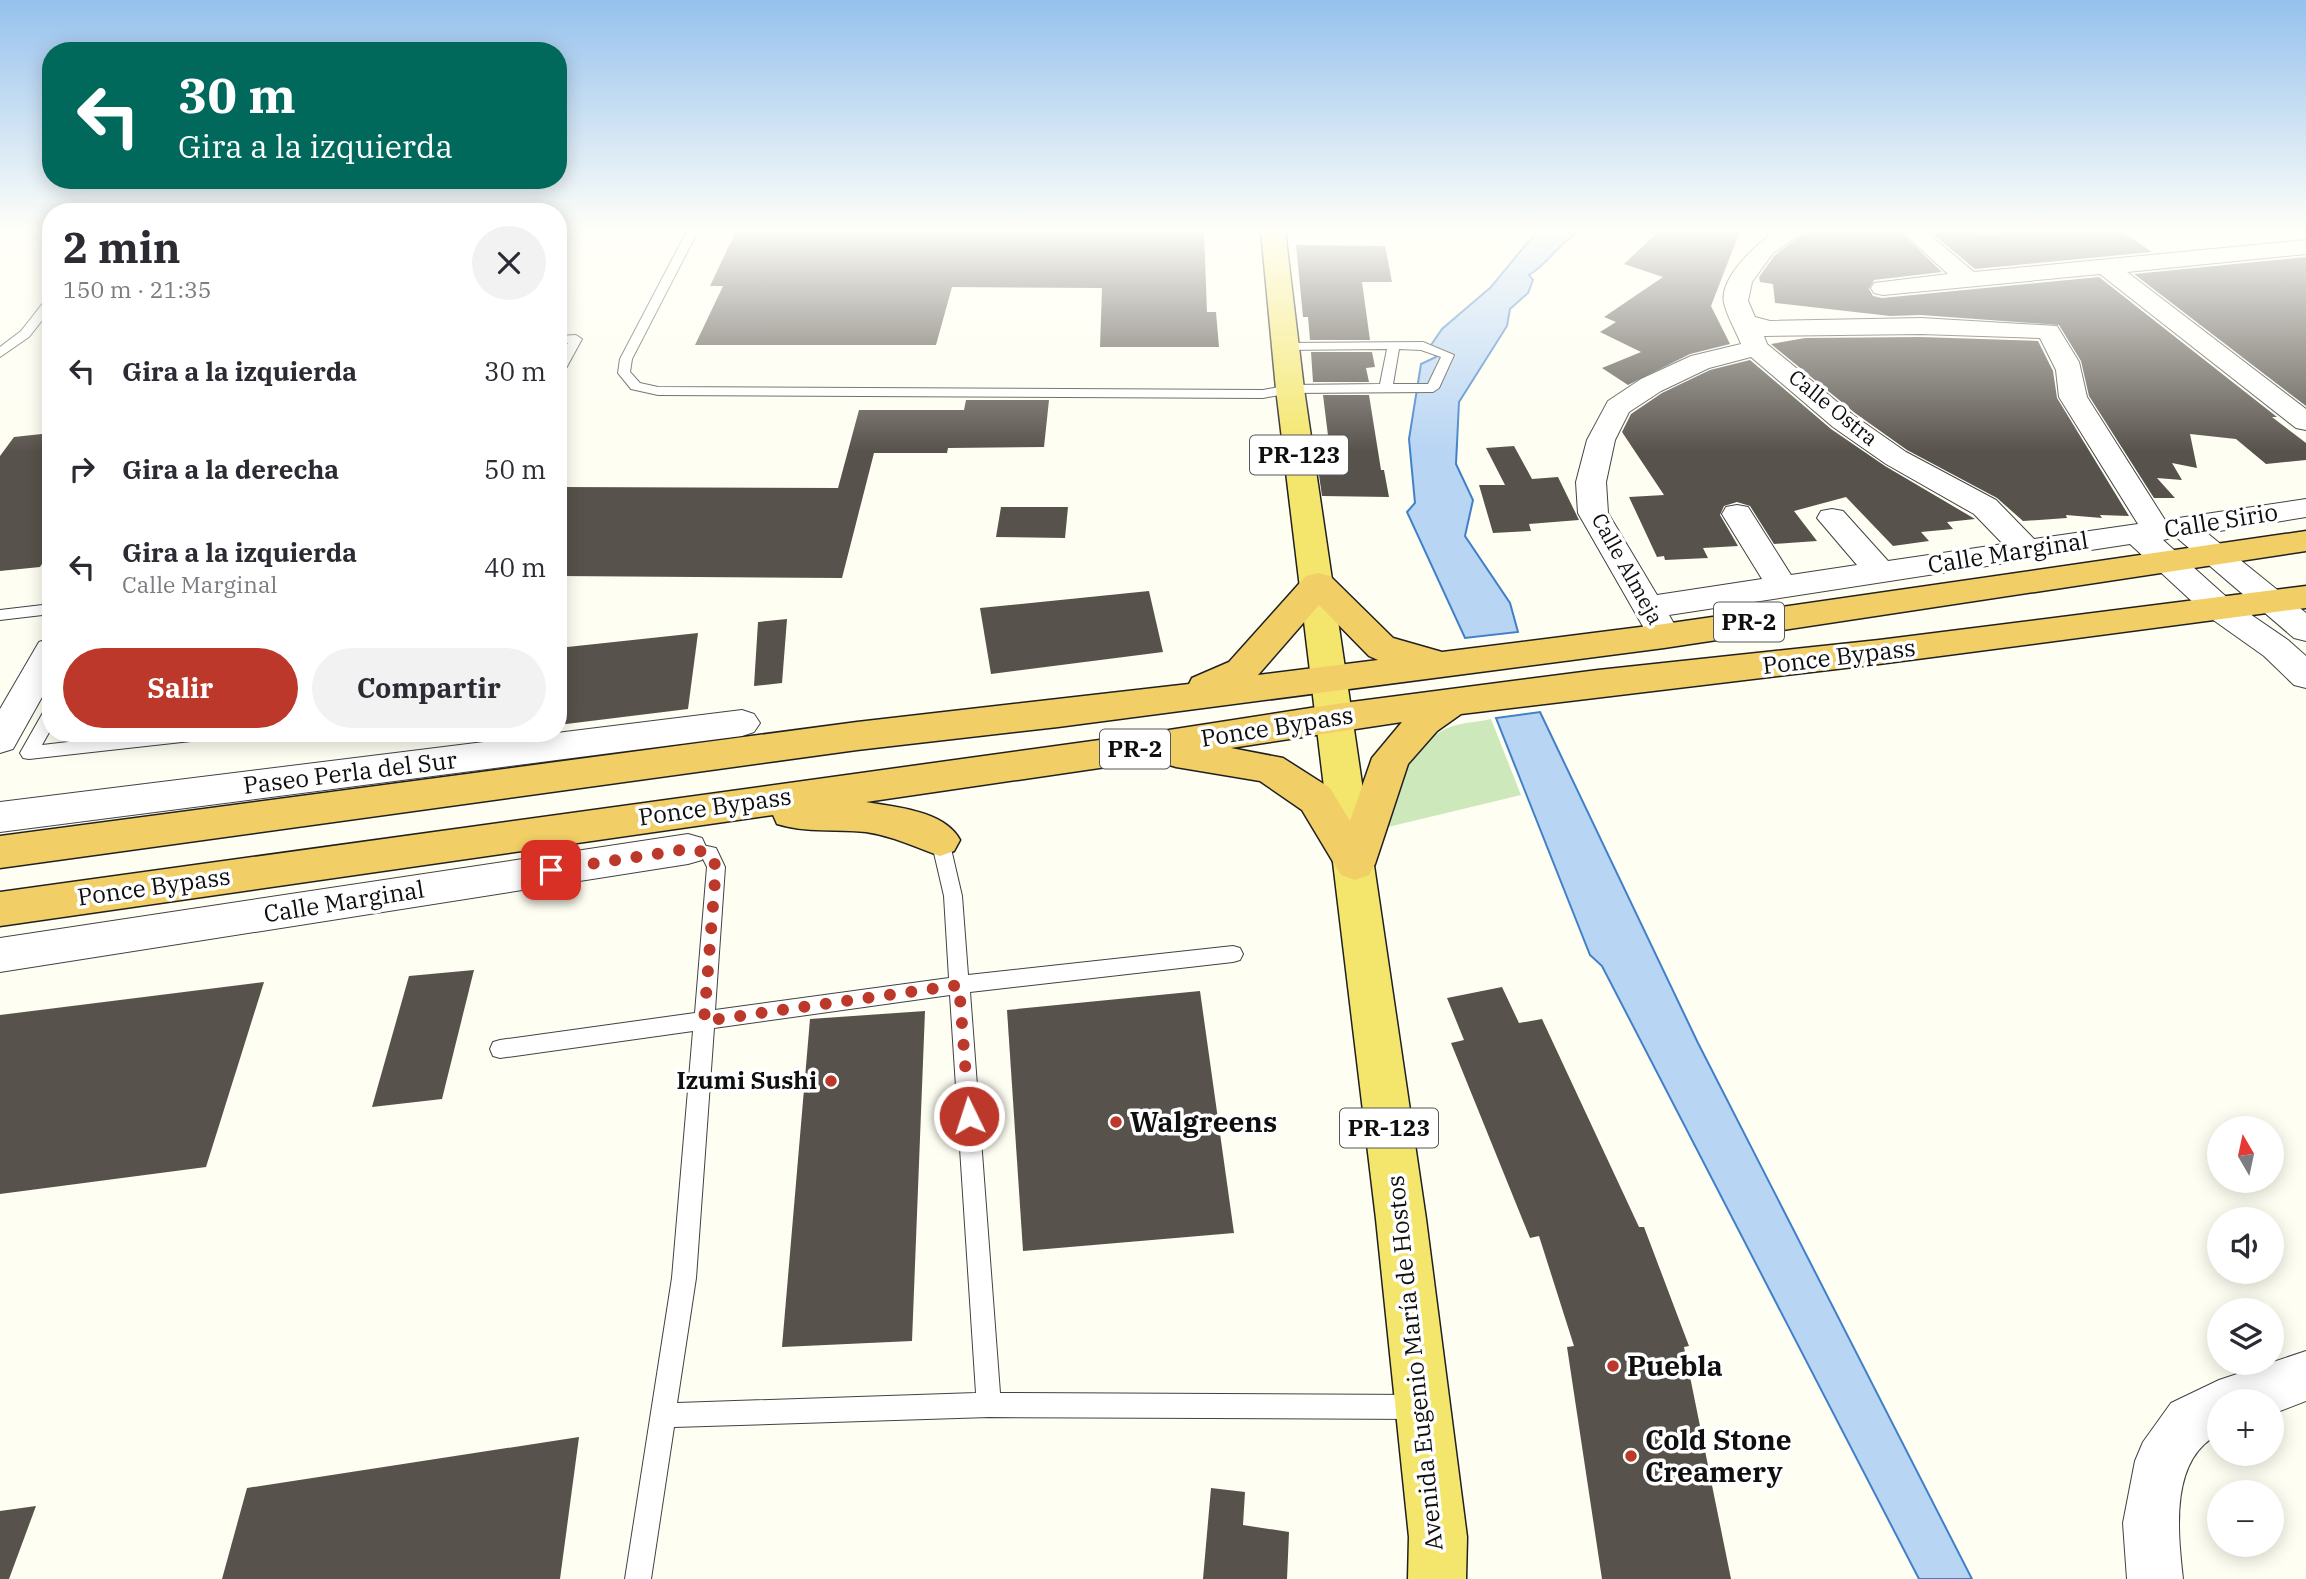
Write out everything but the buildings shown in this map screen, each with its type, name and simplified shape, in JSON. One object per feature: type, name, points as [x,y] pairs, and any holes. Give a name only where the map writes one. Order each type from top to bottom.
[{"type":"highway","name":"Ponce Bypass","points":[[0,909],[709,807],[1143,748],[1454,663],[1657,622],[2160,538],[2214,554],[2306,541]]},
{"type":"highway","points":[[1182,697],[1242,671],[1318,584],[1381,647],[1401,654],[1454,663]]},
{"type":"highway","name":"Ponce Bypass","points":[[0,852],[857,736],[1058,714],[1182,697],[1450,702],[2288,600]]},
{"type":"highway","points":[[1355,864],[1391,758],[1424,721],[1450,702]]},
{"type":"highway","points":[[742,723],[857,736]]},
{"type":"highway","points":[[1143,748],[1270,768],[1316,799],[1355,864]]},
{"type":"highway","points":[[709,807],[866,817],[909,825],[940,840]]},
{"type":"main road","name":"Avenida Eugenio María de Hostos","points":[[1281,305],[1290,389],[1355,864],[1423,1407],[1438,1538],[1437,1579]]},
{"type":"street","points":[[1738,305],[1750,335],[1768,329],[1921,326],[2048,331],[2059,345],[2073,381],[2073,397],[2160,538],[2220,609],[2276,648],[2306,676]]},
{"type":"street","points":[[2155,305],[2306,422]]},
{"type":"street","name":"Calle Ostra","points":[[1750,335],[1853,429],[1896,458],[1984,507],[2027,550]]},
{"type":"street","name":"Calle Almeja","points":[[1657,622],[1593,513],[1591,482],[1601,440],[1618,407],[1651,385],[1750,335]]},
{"type":"street","name":"Calle Sirio","points":[[2160,538],[2306,508]]},
{"type":"street","points":[[1737,514],[1783,587]]},
{"type":"street","points":[[1832,518],[1880,572]]},
{"type":"street","name":"Calle Marginal","points":[[1657,622],[1783,587],[2027,550],[2160,538]]},
{"type":"street","points":[[2214,554],[2288,600],[2306,630]]},
{"type":"street","points":[[0,740],[42,666]]},
{"type":"street","name":"Paseo Perla del Sur","points":[[0,817],[742,723]]},
{"type":"street","name":"Calle Marginal","points":[[0,954],[688,849]]},
{"type":"street","points":[[2268,1389],[2306,1376]]},
{"type":"street","points":[[2155,1579],[2150,1523],[2162,1461],[2189,1421],[2207,1412]]},
{"type":"lane","points":[[654,305],[626,359],[624,373],[636,386],[672,391],[1263,394],[1290,389],[1433,388],[1448,355],[1423,345],[1286,347]]},
{"type":"lane","points":[[0,353],[24,334],[42,312]]},
{"type":"lane","points":[[567,340],[576,339],[567,356]]},
{"type":"lane","points":[[1386,388],[1394,345]]},
{"type":"lane","points":[[0,604],[42,600]]},
{"type":"lane","points":[[0,615],[42,610]]},
{"type":"lane","points":[[42,729],[29,753],[109,742]]},
{"type":"lane","points":[[940,840],[953,896],[989,1405]]},
{"type":"lane","points":[[638,1579],[684,1278],[716,867],[710,853],[688,849]]},
{"type":"lane","points":[[499,1049],[959,985],[1233,954]]},
{"type":"lane","points":[[663,1414],[685,1416],[989,1405],[1423,1407]]},
{"type":"green space","points":[[1491,719],[1521,795],[1384,828],[1407,768],[1426,742],[1453,726]]},
{"type":"water","points":[[1470,305],[1515,305],[1510,309],[1507,326],[1459,402],[1456,464],[1473,500],[1465,536],[1510,603],[1518,632],[1465,638],[1407,512],[1415,503],[1409,439],[1421,364],[1436,357],[1431,345],[1442,329]]},
{"type":"water","points":[[1540,712],[1698,1043],[1972,1579],[1919,1579],[1602,966],[1590,955],[1496,718]]},
{"type":"place","name":"Izumi Sushi","points":[[831,1081]]},
{"type":"place","name":"Walgreens","points":[[1116,1122]]},
{"type":"place","name":"Puebla","points":[[1613,1366]]},
{"type":"place","name":"Cold Stone Creamery","points":[[1631,1456]]},
{"type":"route","points":[[551,870],[688,849],[710,853],[716,867],[704,1021],[959,985],[969,1116]]}]
